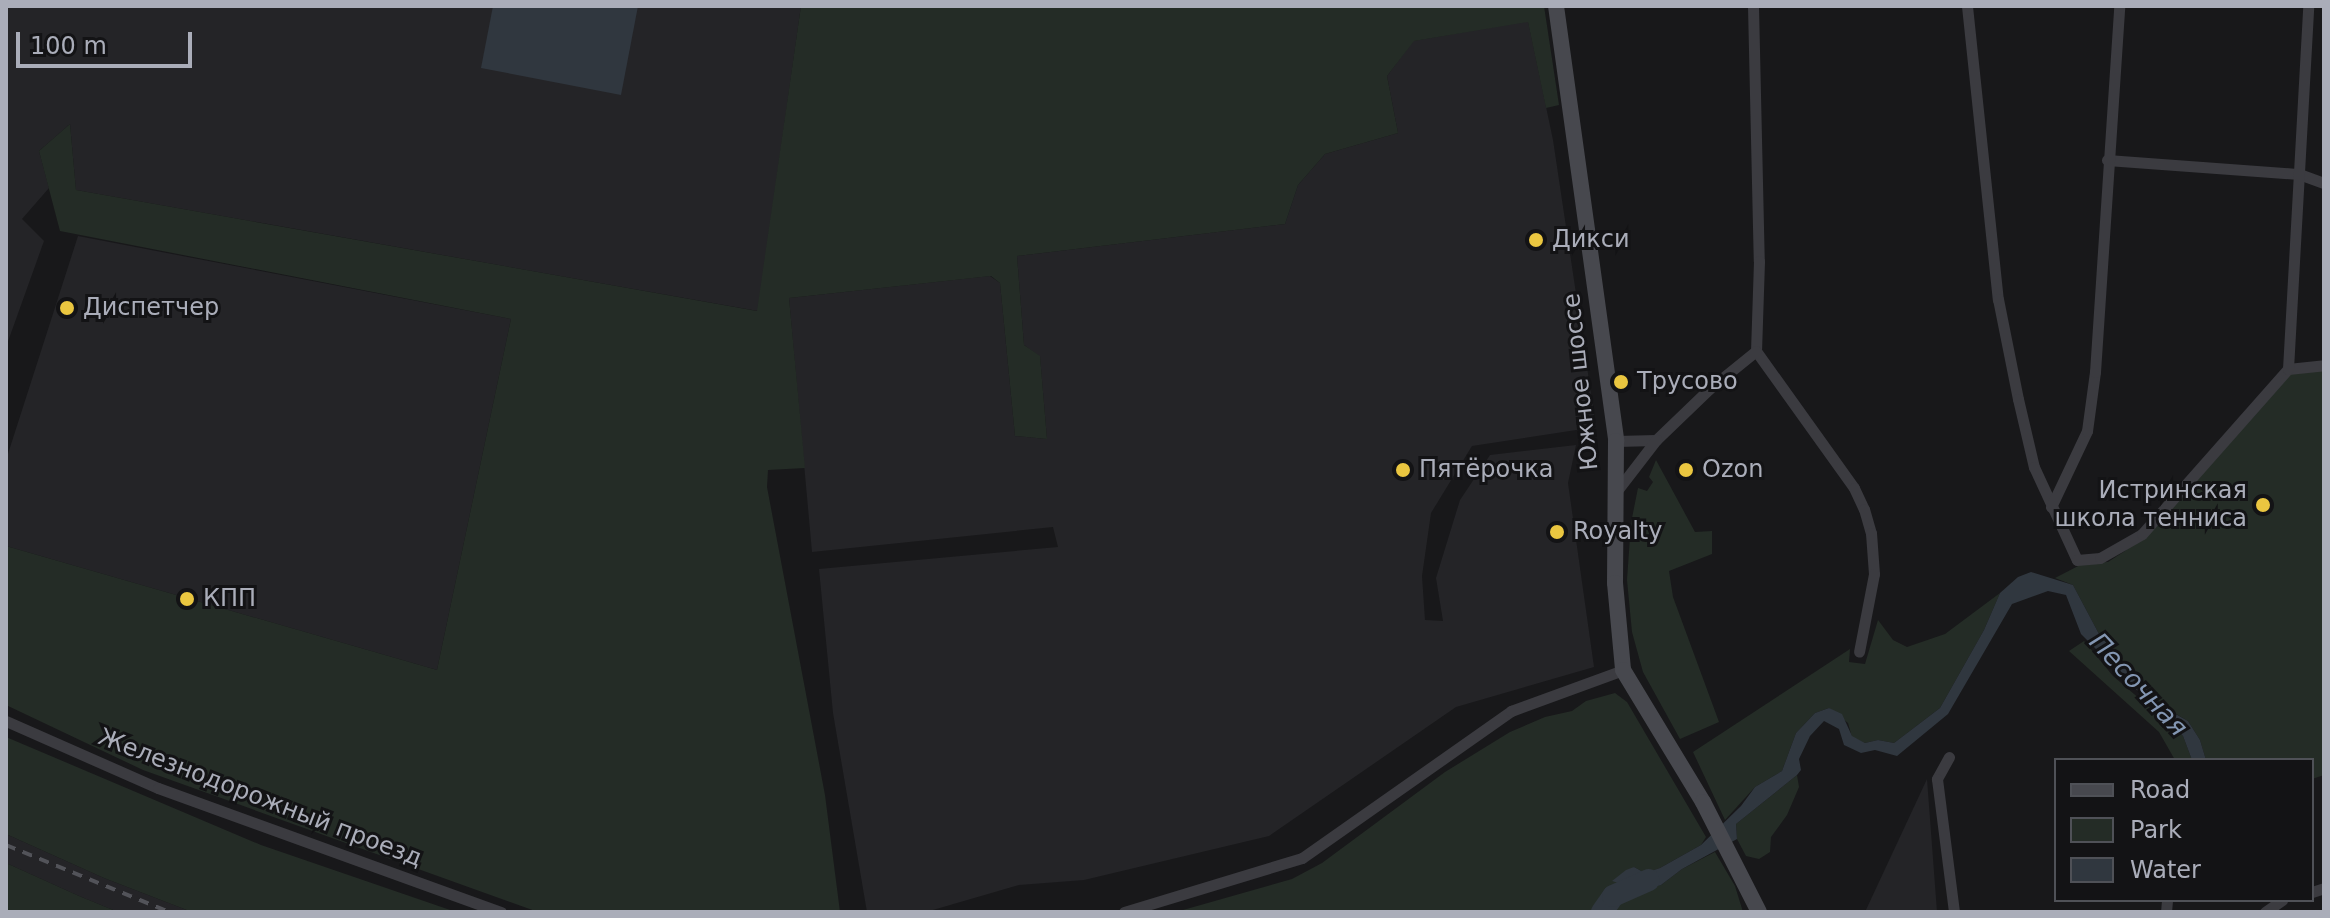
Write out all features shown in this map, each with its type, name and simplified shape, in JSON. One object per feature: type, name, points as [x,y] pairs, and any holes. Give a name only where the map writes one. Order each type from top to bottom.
[{"type":"main road","name":"Южное шоссе","points":[[1556,6],[1616,441],[1615,583],[1623,670],[1703,802],[1746,881],[1759,912]]},
{"type":"street","points":[[1753,6],[1759,261],[1756,351],[1854,488],[1864,509],[1871,533],[1874,574],[1859,652]]},
{"type":"street","points":[[1967,6],[1998,299],[2034,467],[2077,560],[2100,558],[2142,534],[2288,369],[2308,6]]},
{"type":"street","points":[[2051,507],[2087,431],[2095,372],[2119,6]]},
{"type":"street","points":[[2107,160],[2299,174],[2324,183]]},
{"type":"street","points":[[1616,493],[1656,440],[1709,389],[1756,351]]},
{"type":"street","points":[[2288,369],[2324,365]]},
{"type":"street","points":[[1616,441],[1656,440]]},
{"type":"street","points":[[1124,912],[1302,858],[1511,711],[1623,670]]},
{"type":"street","name":"Железнодорожный проезд","points":[[6,721],[158,788],[501,912]]},
{"type":"street","points":[[1949,757],[1937,779],[1954,912]]},
{"type":"shaded area","points":[[6,6],[801,6],[758,311],[76,190],[70,124],[39,151],[49,188],[22,219],[44,241],[6,347]]},
{"type":"shaded area","points":[[1528,21],[1553,140],[1596,427],[1472,446],[1431,513],[1422,576],[1425,620],[1443,621],[1436,578],[1460,500],[1490,455],[1576,445],[1568,483],[1594,667],[1456,707],[1269,836],[1084,880],[1019,885],[926,912],[867,912],[833,713],[819,569],[1058,547],[1053,527],[812,552],[789,298],[990,276],[1000,283],[1015,436],[1047,439],[1040,357],[1024,345],[1017,256],[1285,224],[1298,185],[1325,154],[1398,133],[1387,76],[1413,41]]},
{"type":"shaded area","points":[[78,236],[511,319],[437,670],[6,546],[6,460]]},
{"type":"shaded area","points":[[1927,779],[1937,912],[1865,912]]},
{"type":"shaded area","points":[[6,834],[104,878],[192,912],[118,912],[79,896],[6,863]]},
{"type":"green space","points":[[801,6],[1544,6],[1559,105],[1546,108],[1528,22],[1414,41],[1387,76],[1398,133],[1325,154],[1298,185],[1285,224],[1017,256],[1024,345],[1040,356],[1047,439],[1015,436],[1000,283],[991,276],[789,298],[805,468],[768,470],[767,487],[825,795],[840,912],[538,912],[143,770],[6,705],[6,546],[437,670],[511,319],[60,231],[39,151],[70,124],[76,190],[757,311]]},
{"type":"green space","points":[[2324,367],[2324,775],[2314,778],[2314,758],[2205,758],[2200,740],[2188,721],[2164,707],[2099,634],[2073,585],[2055,578],[2084,563],[2108,562],[2125,551],[2293,372]]},
{"type":"green space","points":[[1656,460],[1695,532],[1712,531],[1712,554],[1669,571],[1673,597],[1719,722],[1680,739],[1643,672],[1632,632],[1627,580],[1631,523],[1638,488],[1647,491],[1653,482],[1649,477]]},
{"type":"green space","points":[[2000,593],[1984,630],[1940,708],[1894,743],[1878,740],[1865,743],[1852,737],[1848,723],[1829,708],[1815,713],[1796,733],[1782,771],[1755,787],[1725,820],[1693,752],[1850,649],[1849,662],[1865,664],[1878,620],[1893,640],[1907,647],[1945,634]]},
{"type":"green space","points":[[2084,641],[2113,676],[2183,736],[2191,758],[2174,758],[2159,732],[2069,651]]},
{"type":"green space","points":[[1615,693],[1627,702],[1706,837],[1701,845],[1660,868],[1645,873],[1634,867],[1593,912],[1176,912],[1292,879],[1322,863],[1445,772],[1510,732],[1545,717],[1572,711],[1586,701]]},
{"type":"green space","points":[[6,737],[261,845],[456,912],[192,912],[104,878],[6,834]]},
{"type":"green space","points":[[1797,775],[1799,787],[1787,815],[1771,837],[1770,852],[1759,859],[1746,856],[1737,839],[1736,824]]},
{"type":"green space","points":[[1715,852],[1735,886],[1743,912],[1612,912],[1624,896],[1614,896],[1615,892],[1661,885],[1682,869]]},
{"type":"green space","points":[[6,863],[79,896],[118,912],[6,912]]},
{"type":"water","points":[[493,6],[638,6],[621,95],[481,68]]},
{"type":"water","points":[[2031,572],[2073,585],[2099,634],[2163,707],[2188,721],[2200,740],[2205,758],[2191,758],[2183,736],[2081,634],[2066,595],[2048,591],[2012,604],[1948,714],[1897,756],[1875,750],[1861,753],[1844,745],[1839,729],[1824,721],[1810,736],[1799,759],[1801,770],[1736,824],[1737,839],[1682,869],[1661,885],[1628,895],[1615,892],[1615,896],[1624,896],[1612,912],[1593,912],[1611,890],[1622,884],[1612,881],[1626,870],[1634,867],[1645,873],[1660,868],[1701,845],[1741,806],[1755,787],[1782,771],[1796,733],[1815,713],[1829,708],[1842,714],[1852,736],[1865,743],[1878,740],[1894,743],[1940,708],[1984,630],[2000,593],[2018,577]]},
{"type":"waterway","name":"Песочная","points":[[1602,912],[1613,896],[1649,880]]},
{"type":"railway","points":[[6,845],[169,912]]},
{"type":"place","name":"Дикси","points":[[1536,240]]},
{"type":"place","name":"Диспетчер","points":[[67,308]]},
{"type":"place","name":"Трусово","points":[[1621,382]]},
{"type":"place","name":"Пятёрочка","points":[[1403,470]]},
{"type":"place","name":"Ozon","points":[[1686,470]]},
{"type":"place","name":"Истринская школа тенниса","points":[[2263,505]]},
{"type":"place","name":"Royalty","points":[[1557,532]]},
{"type":"place","name":"КПП","points":[[187,599]]}]
